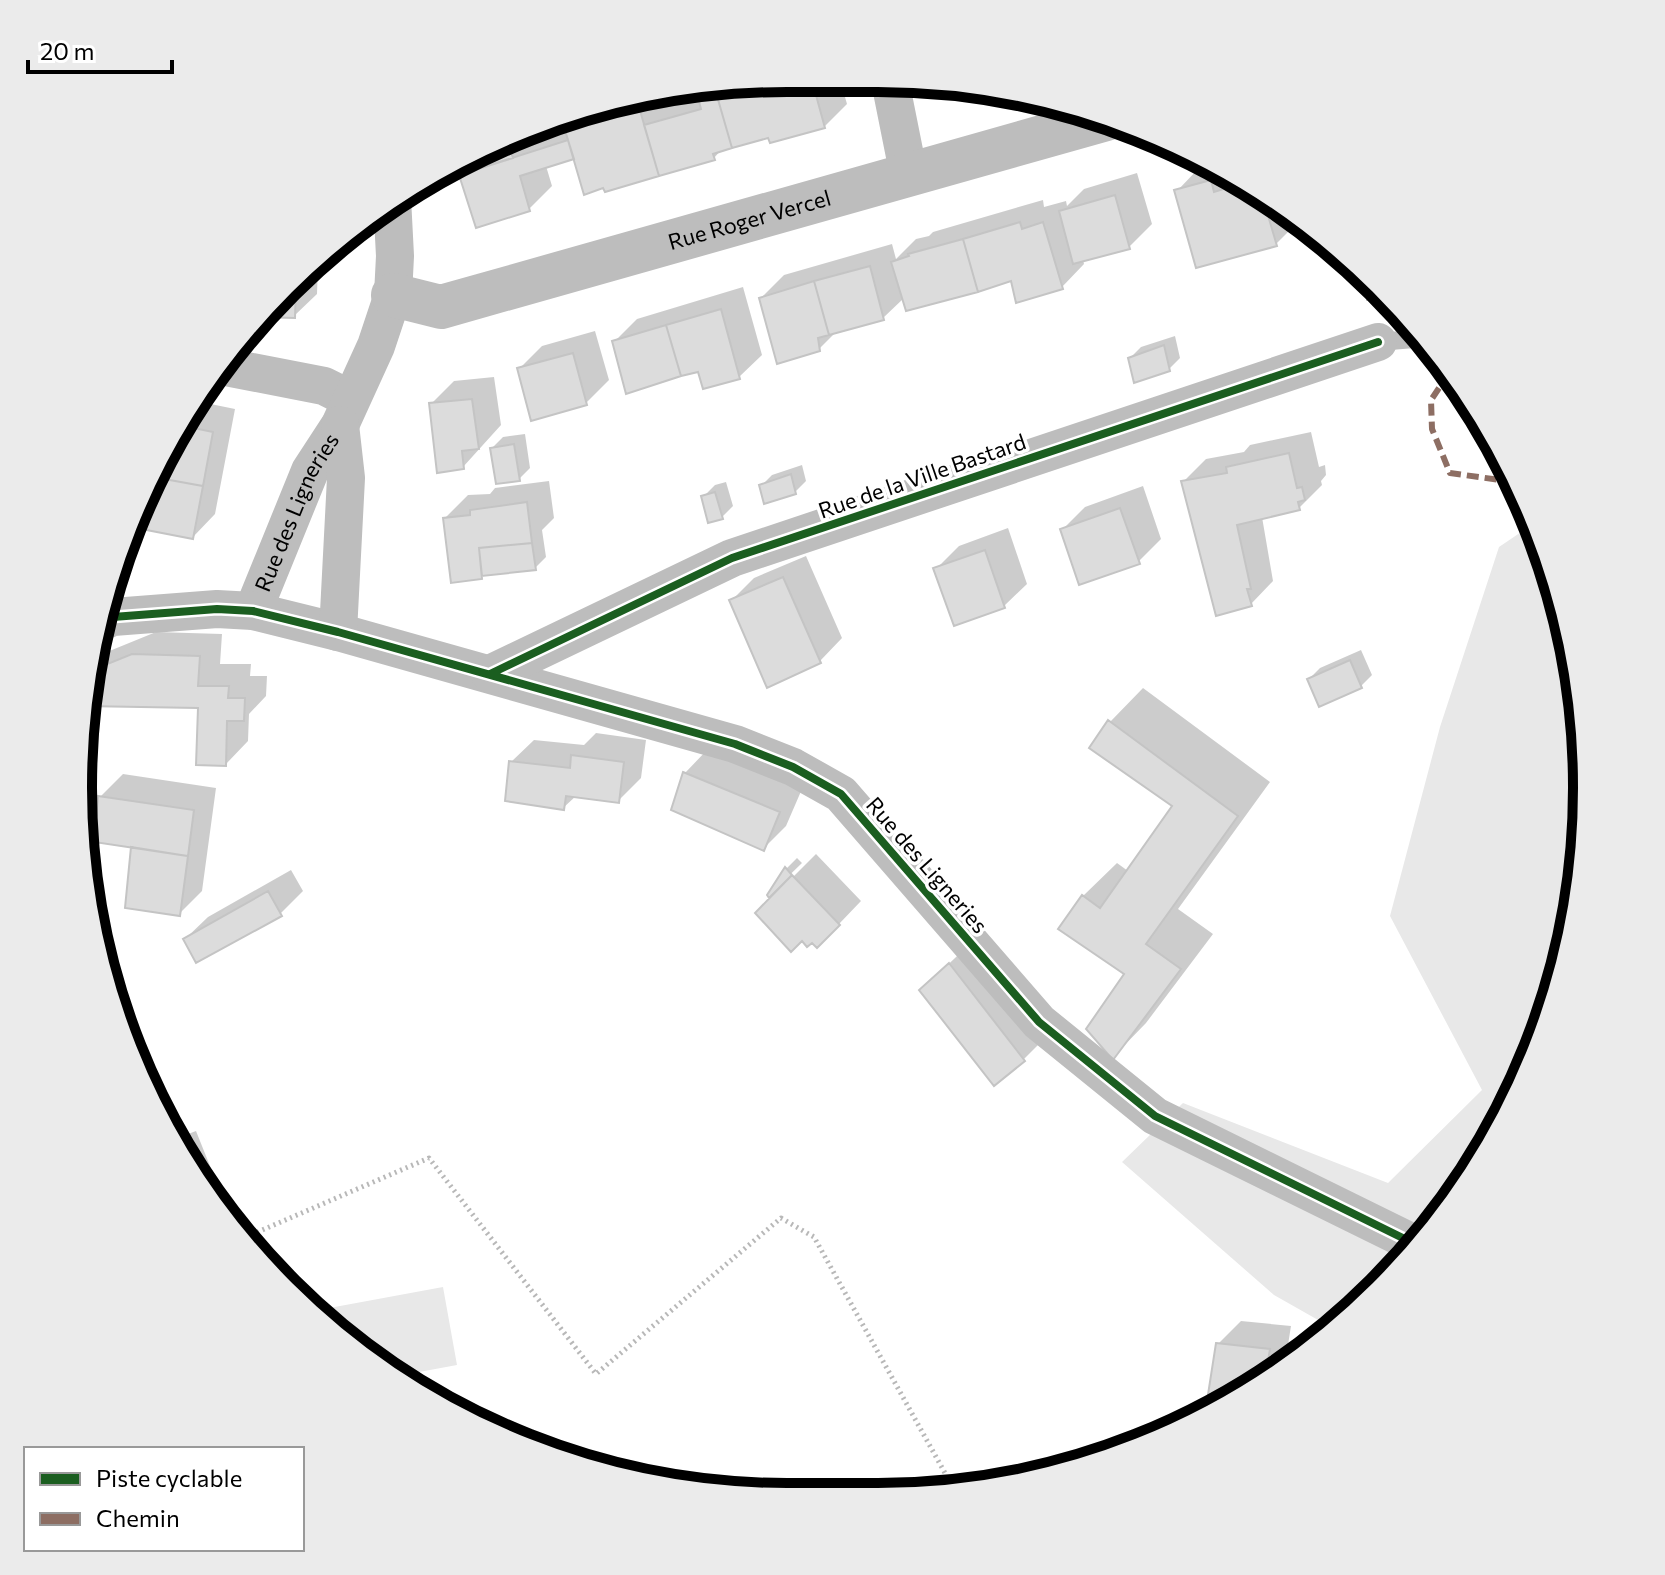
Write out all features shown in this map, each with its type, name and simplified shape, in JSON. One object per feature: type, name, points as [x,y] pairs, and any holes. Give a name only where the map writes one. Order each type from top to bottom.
[{"type":"street","points":[[892,92],[909,176]]},
{"type":"street","name":"Rue Roger Vercel","points":[[393,295],[441,307],[1087,125]]},
{"type":"street","name":"Rue des Ligneries","points":[[393,215],[393,295],[376,346],[345,412],[310,471],[253,611],[735,744],[793,767],[841,794],[1039,1022],[1112,1083],[1155,1116],[1406,1239]]},
{"type":"street","name":"Rue de la Ville Bastard","points":[[490,674],[732,558],[1378,342]]},
{"type":"street","points":[[233,368],[324,386],[345,412]]},
{"type":"street","name":"Rue des Ligneries","points":[[338,632],[346,478],[345,412]]},
{"type":"street","points":[[114,617],[217,609],[253,611]]},
{"type":"lane","points":[[1378,342],[1409,339]]},
{"type":"path","points":[[255,1233],[429,1158],[596,1374],[781,1218],[814,1237],[948,1479]]},
{"type":"shaded area","points":[[1524,530],[1549,607],[1560,652],[1572,742],[1573,788],[1572,833],[1560,923],[1536,1011],[1520,1054],[1480,1135],[1456,1174],[1400,1246],[1322,1322],[1274,1295],[1122,1162],[1183,1103],[1388,1183],[1482,1090],[1390,916],[1440,727],[1499,547]]},
{"type":"shaded area","points":[[443,1287],[457,1365],[413,1373],[327,1308]]},
{"type":"building","points":[[815,92],[825,128],[770,143],[768,138],[732,148],[717,96]]},
{"type":"building","points":[[717,96],[732,148],[713,154],[715,160],[659,176],[644,125],[701,109],[698,98]]},
{"type":"building","points":[[639,108],[659,176],[584,195],[565,130]]},
{"type":"building","points":[[568,140],[574,159],[520,176],[530,211],[476,228],[459,175]]},
{"type":"building","points":[[510,150],[513,158],[459,175]]},
{"type":"building","points":[[1211,180],[1214,192],[1229,187],[1267,211],[1277,246],[1196,268],[1174,190]]},
{"type":"building","points":[[1115,195],[1130,249],[1073,264],[1059,211]]},
{"type":"building","points":[[1020,222],[1022,229],[1043,222],[1063,289],[1016,303],[1011,281],[978,292],[963,239]]},
{"type":"building","points":[[963,239],[978,292],[906,311],[891,262],[908,254]]},
{"type":"building","points":[[870,266],[884,320],[829,335],[814,281]]},
{"type":"building","points":[[814,281],[829,335],[818,338],[820,351],[777,364],[759,298]]},
{"type":"building","points":[[296,296],[295,318],[276,317]]},
{"type":"building","points":[[721,309],[740,379],[703,389],[698,372],[681,376],[666,325]]},
{"type":"building","points":[[666,325],[681,376],[626,394],[612,341]]},
{"type":"building","points":[[1164,345],[1170,371],[1134,383],[1128,358]]},
{"type":"building","points":[[573,353],[587,405],[531,421],[517,368]]},
{"type":"building","points":[[472,399],[479,449],[462,451],[464,469],[437,473],[429,403]]},
{"type":"building","points":[[193,428],[213,432],[203,486],[164,479]]},
{"type":"building","points":[[514,444],[520,481],[496,484],[490,448]]},
{"type":"building","points":[[1289,453],[1297,488],[1302,487],[1305,500],[1298,502],[1300,510],[1237,525],[1252,606],[1216,616],[1181,481],[1227,473],[1226,467]]},
{"type":"building","points":[[791,474],[796,494],[764,504],[759,485]]},
{"type":"building","points":[[164,479],[203,486],[193,539],[142,529]]},
{"type":"building","points":[[715,492],[723,519],[708,523],[701,496]]},
{"type":"building","points":[[527,502],[532,543],[479,548],[482,579],[451,583],[443,518],[470,515],[470,510]]},
{"type":"building","points":[[1120,508],[1140,564],[1079,585],[1060,529]]},
{"type":"building","points":[[532,543],[536,570],[482,576],[479,548]]},
{"type":"building","points":[[985,550],[1005,608],[954,626],[933,568]]},
{"type":"building","points":[[783,577],[821,663],[767,688],[729,600]]},
{"type":"building","points":[[132,654],[200,656],[198,686],[229,686],[228,698],[245,698],[244,721],[227,721],[226,766],[196,765],[198,708],[97,706],[103,666]]},
{"type":"building","points":[[1350,660],[1362,688],[1319,707],[1307,679]]},
{"type":"building","points":[[1108,720],[1238,816],[1146,944],[1181,969],[1113,1060],[1086,1029],[1124,974],[1058,929],[1082,895],[1100,908],[1172,806],[1089,748]]},
{"type":"building","points":[[571,755],[624,762],[619,803],[566,796],[564,810],[505,801],[509,761],[570,768]]},
{"type":"building","points":[[683,772],[780,812],[764,851],[671,810]]},
{"type":"building","points":[[98,796],[194,810],[188,856],[94,842]]},
{"type":"building","points":[[131,847],[188,856],[180,916],[125,908]]},
{"type":"building","points":[[785,867],[792,875],[769,898],[767,895]]},
{"type":"building","points":[[792,875],[840,925],[817,948],[812,943],[807,947],[802,941],[791,952],[755,913]]},
{"type":"building","points":[[268,891],[282,916],[196,963],[183,939]]},
{"type":"building","points":[[949,963],[1025,1061],[994,1086],[919,990]]},
{"type":"building","points":[[1216,1343],[1270,1349],[1268,1363],[1207,1399]]},
{"type":"marked path","points":[[1443,383],[1431,400],[1432,429],[1450,473],[1501,480]]},
{"type":"cycle path","points":[[490,674],[732,558],[1378,342]]},
{"type":"cycle path","points":[[114,617],[217,609],[253,611],[735,744],[793,767],[841,794],[1039,1022],[1155,1116],[1406,1239]]}]
